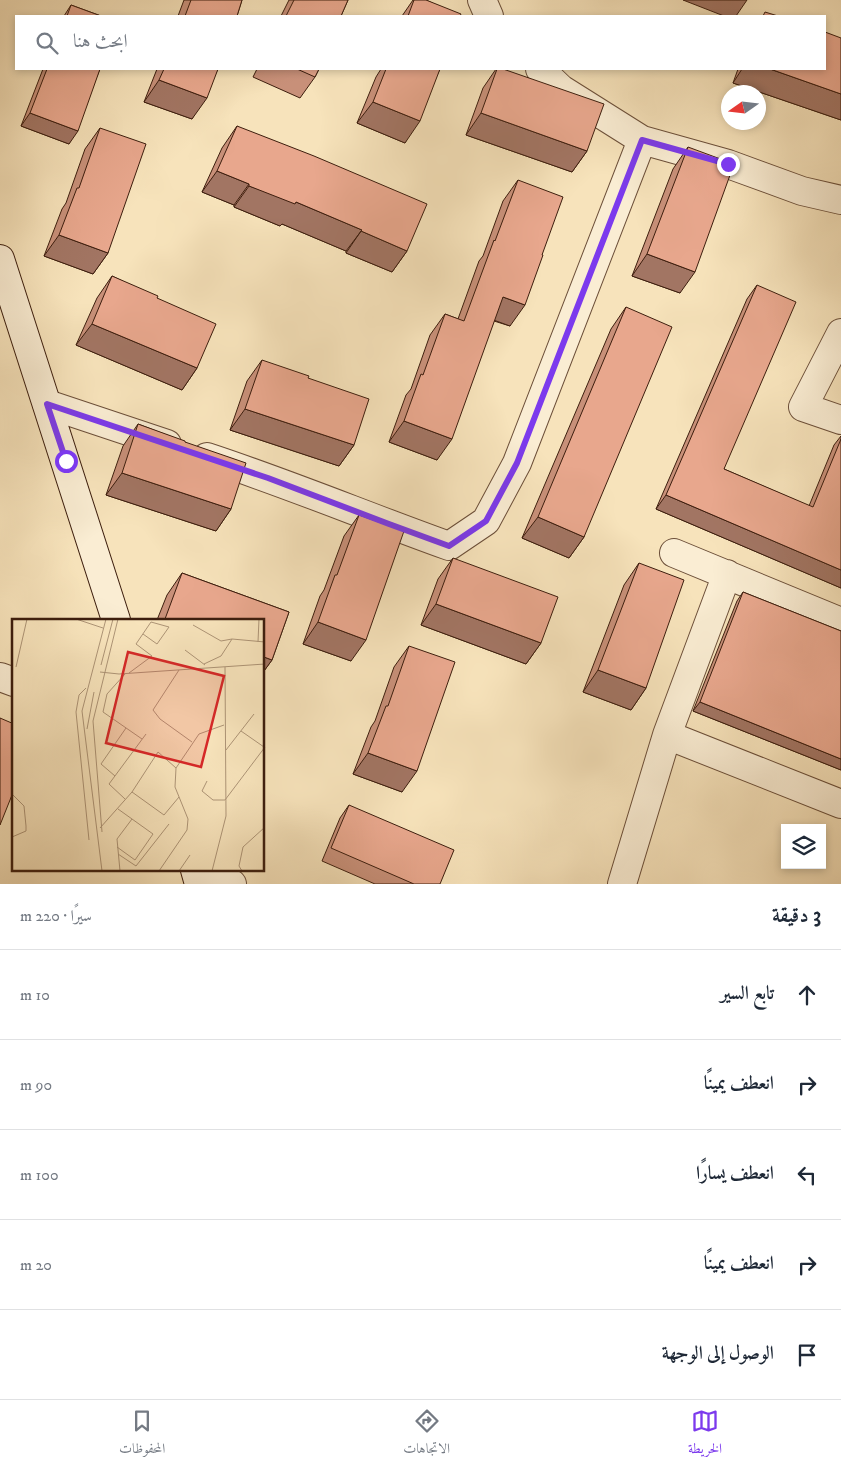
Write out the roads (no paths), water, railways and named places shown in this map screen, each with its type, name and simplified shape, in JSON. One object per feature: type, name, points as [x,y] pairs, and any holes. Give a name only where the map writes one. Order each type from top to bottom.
[{"type":"street","points":[[482,0],[489,15]]},
{"type":"street","points":[[541,70],[561,89],[642,140],[728,164],[802,190],[841,200]]},
{"type":"street","points":[[47,404],[268,478],[449,546],[486,521],[517,463],[642,140]]},
{"type":"street","points":[[0,259],[116,619]]},
{"type":"street","points":[[841,334],[803,407],[841,420]]},
{"type":"street","points":[[674,552],[841,622]]},
{"type":"street","points":[[622,884],[667,735],[727,574]]},
{"type":"street","points":[[0,677],[12,681]]},
{"type":"street","points":[[667,735],[841,804]]},
{"type":"street","points":[[209,872],[232,884]]}]
